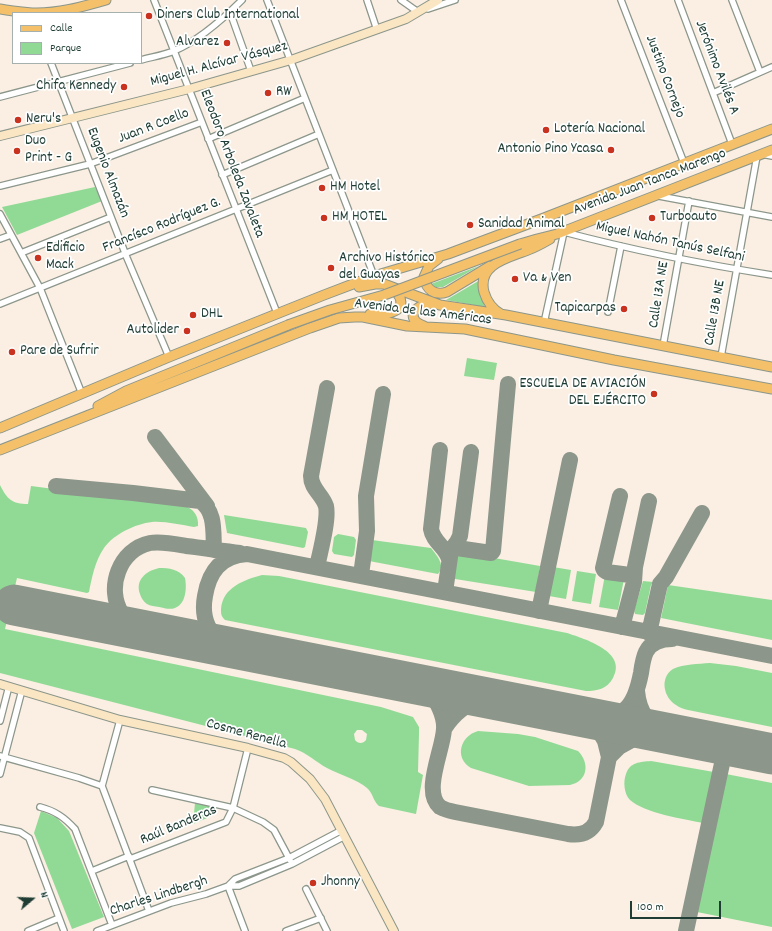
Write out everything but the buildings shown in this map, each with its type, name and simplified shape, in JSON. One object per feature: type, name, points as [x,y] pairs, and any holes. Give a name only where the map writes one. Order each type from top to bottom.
[{"type":"main road","points":[[48,12],[85,6],[106,0]]},
{"type":"main road","points":[[0,9],[23,12]]},
{"type":"main road","name":"Avenida Juan Tanca Marengo","points":[[374,280],[549,216],[772,129]]},
{"type":"main road","name":"Avenida Juan Tanca Marengo","points":[[288,325],[337,308],[384,295],[520,244],[560,233],[772,150]]},
{"type":"main road","points":[[506,315],[492,308],[487,299],[484,288],[485,277],[490,267],[539,245],[560,233]]},
{"type":"main road","points":[[448,254],[433,262],[424,274],[426,286],[435,293],[439,294],[447,292],[499,262]]},
{"type":"main road","points":[[339,318],[354,315],[386,314],[397,310],[401,303],[398,294],[374,280]]},
{"type":"main road","name":"Avenida de las Américas","points":[[0,428],[169,357],[324,295],[374,280],[440,305],[506,315],[772,367]]},
{"type":"main road","points":[[426,326],[418,324],[414,318],[414,312],[416,309],[426,304],[440,305]]},
{"type":"main road","name":"Avenida de las Américas","points":[[0,450],[310,328],[339,318],[363,317],[407,326],[465,329],[614,360],[772,389]]},
{"type":"main road","name":"Avenida de las Américas","points":[[61,426],[126,391],[288,325]]},
{"type":"main road","points":[[217,354],[249,352]]},
{"type":"street","name":"Eleodoro Arboleda Zavaleta","points":[[154,0],[277,314]]},
{"type":"street","points":[[142,60],[174,51],[194,40],[230,12],[242,0]]},
{"type":"street","points":[[267,0],[374,280]]},
{"type":"street","points":[[367,0],[377,30]]},
{"type":"street","points":[[402,0],[419,12],[455,0]]},
{"type":"street","name":"Miguel H. Alcívar Vásquez","points":[[0,136],[189,89],[291,60],[406,19],[438,0]]},
{"type":"street","name":"Justino Cornejo","points":[[621,0],[684,163]]},
{"type":"street","name":"Jerónimo Avilés A","points":[[678,0],[732,144]]},
{"type":"street","points":[[732,0],[760,72]]},
{"type":"street","points":[[230,12],[251,71]]},
{"type":"street","name":"Eugenio Almazán","points":[[51,64],[125,253],[169,357]]},
{"type":"street","points":[[0,97],[126,64]]},
{"type":"street","points":[[713,93],[772,67]]},
{"type":"street","points":[[208,139],[305,98]]},
{"type":"street","name":"Juan R Coello","points":[[0,186],[90,164],[202,122]]},
{"type":"street","points":[[222,175],[319,134]]},
{"type":"street","points":[[760,155],[772,156]]},
{"type":"street","name":"Calle 13B NE","points":[[721,357],[747,212],[760,155]]},
{"type":"street","name":"Francísco Rodríguez G.","points":[[0,304],[333,170]]},
{"type":"street","points":[[657,195],[772,217]]},
{"type":"street","name":"Calle 13A NE","points":[[663,346],[689,201]]},
{"type":"street","points":[[0,214],[40,288],[82,394]]},
{"type":"street","points":[[21,253],[111,217]]},
{"type":"street","points":[[544,323],[560,233]]},
{"type":"street","name":"Miguel Nahón Tanús Selfani","points":[[560,233],[678,258],[772,275]]},
{"type":"street","points":[[0,239],[11,235]]},
{"type":"street","points":[[608,312],[621,246]]},
{"type":"street","name":"Cosme Renella","points":[[0,684],[120,720],[248,748],[284,758],[299,768],[318,788],[325,799],[394,931]]},
{"type":"street","points":[[0,722],[10,686]]},
{"type":"street","points":[[0,774],[2,757],[22,690]]},
{"type":"street","points":[[120,720],[102,786],[149,911]]},
{"type":"street","points":[[233,808],[248,748]]},
{"type":"street","points":[[2,757],[79,778],[102,786]]},
{"type":"street","points":[[152,790],[233,808],[269,826],[279,837],[292,864]]},
{"type":"street","points":[[40,807],[49,809],[60,815],[75,829],[112,925]]},
{"type":"street","name":"Raúl Banderas","points":[[92,871],[226,822],[233,808]]},
{"type":"street","points":[[0,828],[20,832],[30,838],[64,931]]},
{"type":"street","name":"Charles Lindbergh","points":[[228,886],[236,879],[289,858],[343,833]]},
{"type":"street","name":"Charles Lindbergh","points":[[97,931],[170,903],[206,894],[228,886],[239,886],[292,864],[343,833]]},
{"type":"street","points":[[228,886],[245,931]]},
{"type":"street","points":[[306,889],[327,931]]},
{"type":"street","points":[[28,931],[58,918]]},
{"type":"street","points":[[286,931],[321,918]]},
{"type":"green space","points":[[95,187],[102,201],[17,235],[2,207]]},
{"type":"green space","points":[[479,266],[443,287],[435,287],[431,284]]},
{"type":"green space","points":[[480,280],[479,293],[485,307],[446,300]]},
{"type":"green space","points":[[467,358],[497,363],[494,380],[464,376]]},
{"type":"green space","points":[[0,485],[5,494],[11,500],[22,504],[28,504],[31,486],[187,507],[193,511],[198,519],[198,526],[194,527],[152,522],[132,527],[113,538],[98,558],[89,592],[87,593],[17,578],[5,629],[381,707],[413,717],[419,727],[418,772],[423,775],[416,814],[379,806],[375,802],[371,792],[363,785],[327,768],[295,749],[0,673]],"holes":[[[357,730],[362,730],[367,734],[366,740],[359,743],[355,740],[354,734]]]},
{"type":"green space","points":[[224,515],[306,528],[308,532],[305,547],[303,548],[227,533]]},
{"type":"green space","points":[[338,534],[354,537],[356,540],[354,555],[352,557],[334,554],[332,551],[334,537]]},
{"type":"green space","points":[[372,540],[431,548],[440,561],[440,571],[438,574],[369,561]]},
{"type":"green space","points":[[454,551],[540,566],[536,592],[449,578]]},
{"type":"green space","points":[[553,567],[571,570],[566,599],[549,596]]},
{"type":"green space","points":[[159,568],[177,571],[185,578],[186,591],[184,599],[179,606],[175,608],[167,609],[147,604],[140,595],[140,580],[150,571]]},
{"type":"green space","points":[[577,571],[596,574],[591,604],[572,601]]},
{"type":"green space","points":[[262,575],[279,576],[567,633],[602,648],[610,654],[615,661],[616,669],[611,682],[608,685],[598,690],[586,691],[225,620],[221,609],[223,601],[230,590],[248,579]]},
{"type":"green space","points":[[605,575],[624,579],[618,610],[599,607]]},
{"type":"green space","points":[[643,581],[653,582],[645,613],[643,615],[635,614],[634,611]]},
{"type":"green space","points":[[668,585],[772,600],[772,640],[661,618]]},
{"type":"green space","points":[[710,663],[772,673],[772,727],[688,710],[679,707],[668,698],[665,682],[666,677],[673,669],[691,664]]},
{"type":"green space","points":[[478,731],[518,734],[535,737],[578,751],[584,761],[584,776],[581,780],[570,785],[529,786],[471,768],[462,759],[461,748],[467,737]]},
{"type":"green space","points":[[651,761],[714,772],[703,823],[654,812],[636,805],[630,800],[626,794],[624,784],[628,770],[636,763]]},
{"type":"green space","points":[[726,774],[772,783],[772,927],[697,912]]},
{"type":"green space","points":[[195,803],[217,807],[214,815],[193,824]]},
{"type":"green space","points":[[41,811],[57,818],[69,831],[104,917],[72,929],[34,833]]},
{"type":"taxiway","points":[[450,552],[457,548],[491,553],[493,551],[508,384]]},
{"type":"taxiway","points":[[317,567],[327,512],[324,502],[311,481],[311,476],[327,388]]},
{"type":"taxiway","points":[[361,575],[367,531],[366,496],[383,394]]},
{"type":"taxiway","points":[[155,437],[207,506]]},
{"type":"taxiway","points":[[440,450],[431,529],[432,534],[449,559]]},
{"type":"taxiway","points":[[445,592],[451,550],[460,536],[471,452]]},
{"type":"taxiway","points":[[539,611],[570,460]]},
{"type":"taxiway","points":[[56,486],[200,501],[209,510],[211,516],[213,523],[214,550]]},
{"type":"taxiway","points":[[620,496],[603,568],[607,572],[630,575],[633,577],[634,581]]},
{"type":"taxiway","points":[[622,627],[634,582],[635,567],[649,501]]},
{"type":"taxiway","points":[[649,633],[660,584],[666,577],[702,513]]},
{"type":"taxiway","points":[[146,631],[127,619],[122,614],[117,604],[115,582],[118,571],[123,561],[131,553],[139,547],[150,543],[159,542],[240,553]]},
{"type":"taxiway","points":[[239,649],[230,646],[214,635],[205,619],[204,604],[209,580],[217,567],[230,558],[247,554],[772,656]]},
{"type":"taxiway","points":[[592,719],[613,716],[621,713],[627,708],[636,693],[646,652],[654,643],[672,639]]},
{"type":"taxiway","points":[[427,686],[439,707],[444,723],[443,738],[433,781],[433,791],[435,800],[440,807],[455,812],[568,834],[577,835],[584,833],[591,829],[596,822],[609,757],[619,747],[650,730]]},
{"type":"taxiway","points":[[637,691],[640,706],[646,718],[656,727],[669,734]]},
{"type":"taxiway","points":[[444,729],[452,718],[461,710],[482,697]]},
{"type":"taxiway","points":[[592,719],[605,741],[609,757]]},
{"type":"taxiway","points":[[686,931],[726,745]]},
{"type":"runway","points":[[14,605],[772,754]]},
{"type":"place","name":"Diners Club International","points":[[149,16]]},
{"type":"place","name":"Alvarez","points":[[227,43]]},
{"type":"place","name":"Chifa Kennedy","points":[[124,87]]},
{"type":"place","name":"RW","points":[[268,93]]},
{"type":"place","name":"Neru's","points":[[18,120]]},
{"type":"place","name":"Lotería Nacional","points":[[546,130]]},
{"type":"place","name":"Antonio Pino Ycasa","points":[[611,150]]},
{"type":"place","name":"Duo Print - G","points":[[17,151]]},
{"type":"place","name":"HM Hotel","points":[[322,188]]},
{"type":"place","name":"HM HOTEL","points":[[324,218]]},
{"type":"place","name":"Turboauto","points":[[652,218]]},
{"type":"place","name":"Sanidad Animal","points":[[470,225]]},
{"type":"place","name":"Edificio Mack","points":[[38,258]]},
{"type":"place","name":"Archivo Histórico del Guayas","points":[[331,268]]},
{"type":"place","name":"Va & Ven","points":[[515,279]]},
{"type":"place","name":"Tapicarpas","points":[[624,309]]},
{"type":"place","name":"DHL","points":[[193,315]]},
{"type":"place","name":"Autolider","points":[[187,331]]},
{"type":"place","name":"Pare de Sufrir","points":[[12,352]]},
{"type":"place","name":"ESCUELA DE AVIACIÓN DEL EJÉRCITO","points":[[654,394]]},
{"type":"place","name":"Jhonny","points":[[313,883]]}]
